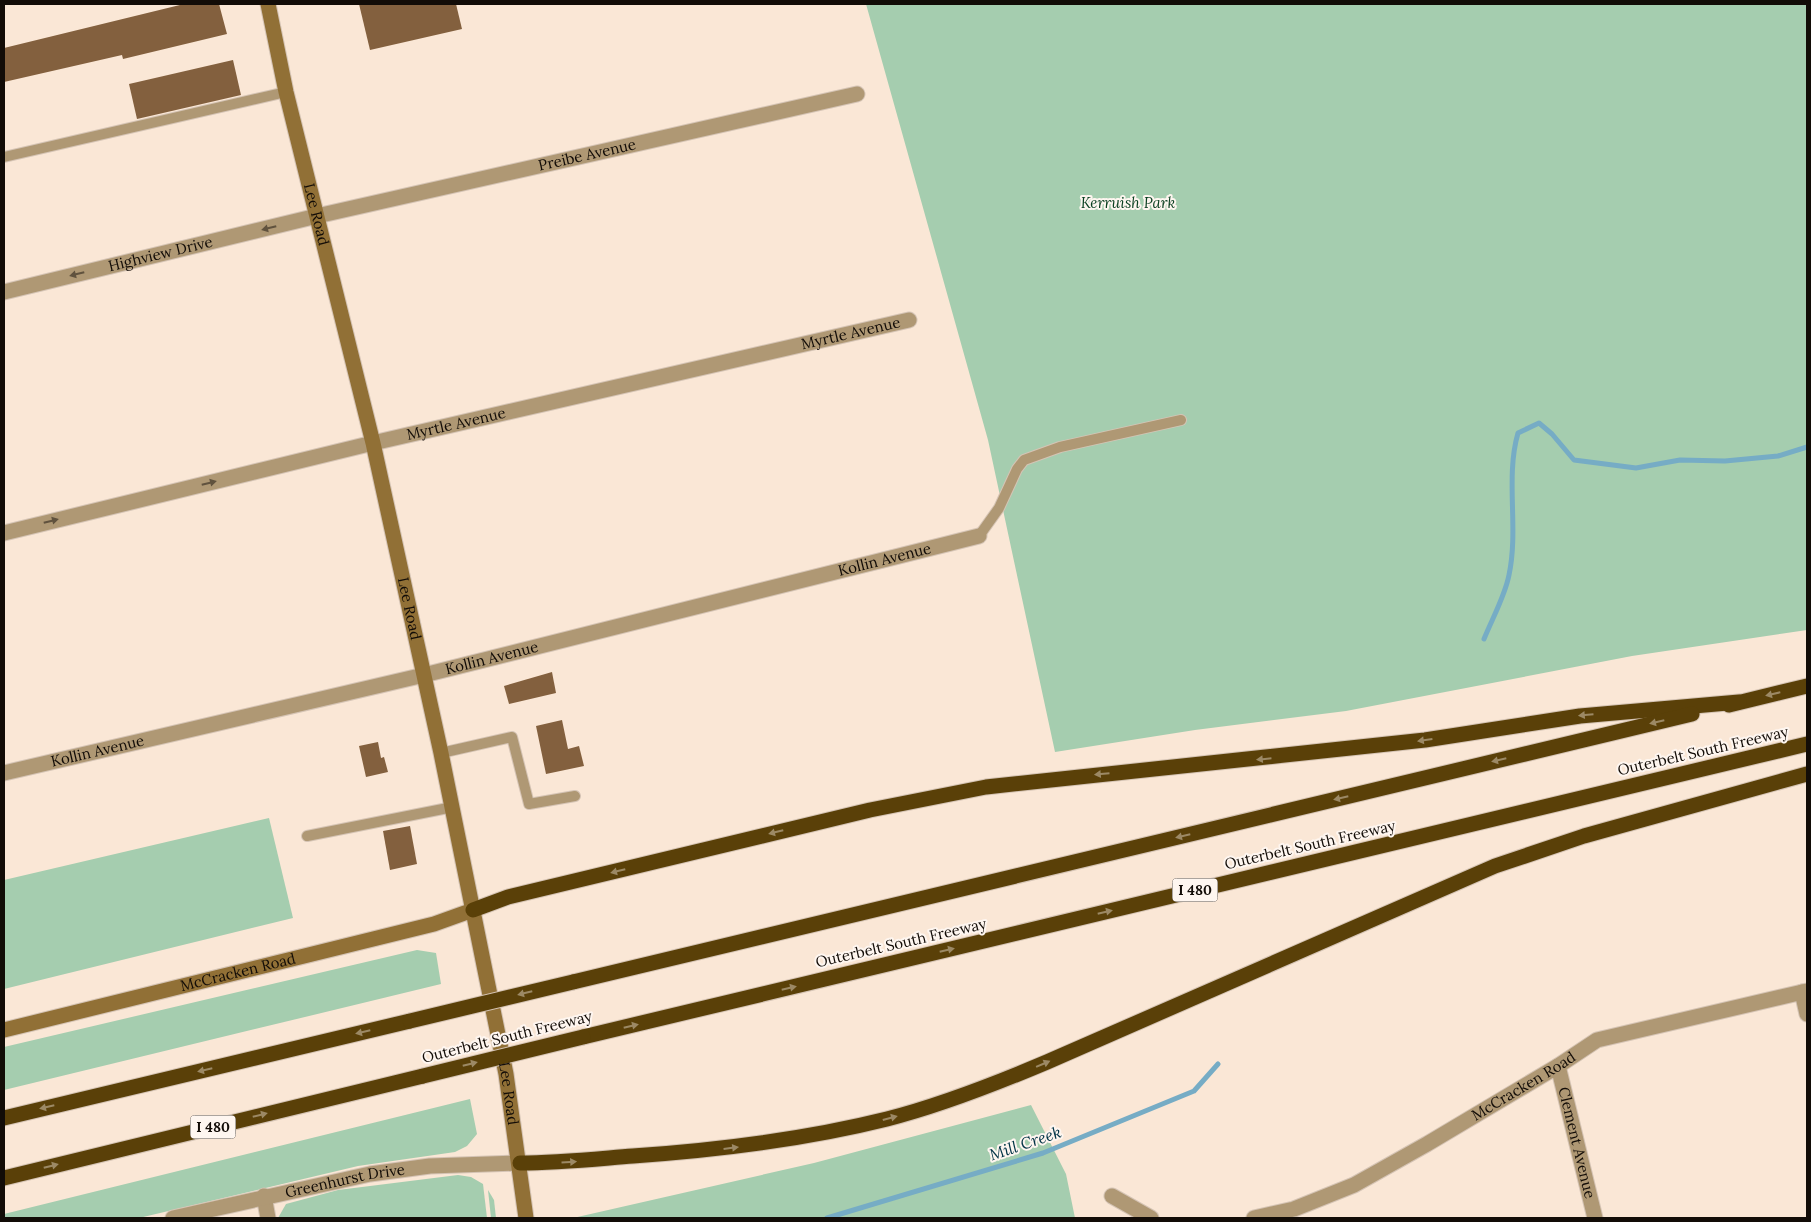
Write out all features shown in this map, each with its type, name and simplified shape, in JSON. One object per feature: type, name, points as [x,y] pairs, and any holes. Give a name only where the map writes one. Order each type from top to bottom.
[{"type":"highway","points":[[4,1118],[1807,686]]},
{"type":"highway","points":[[473,910],[518,895],[870,810],[952,793],[1022,782],[1221,763],[1425,740],[1580,716],[1739,702]]},
{"type":"highway","name":"Outerbelt South Freeway","points":[[4,1178],[583,1037],[1807,744]]},
{"type":"highway","points":[[520,1164],[568,1162],[750,1146],[854,1126],[918,1110],[981,1089],[1047,1062],[1495,866],[1593,833],[1807,774]]},
{"type":"main road","name":"Lee Road","points":[[268,4],[286,92],[373,443],[453,807],[506,1074],[526,1218]]},
{"type":"main road","name":"McCracken Road","points":[[4,1030],[434,924],[473,910]]},
{"type":"street","name":"Preibe Avenue","points":[[317,216],[857,94]]},
{"type":"street","name":"Highview Drive","points":[[4,292],[317,216]]},
{"type":"street","name":"Myrtle Avenue","points":[[4,533],[373,443],[910,320]]},
{"type":"street","name":"Kollin Avenue","points":[[4,773],[424,675],[979,536]]},
{"type":"street","points":[[1805,992],[1807,1014]]},
{"type":"street","name":"McCracken Road","points":[[1254,1218],[1294,1209],[1354,1185],[1558,1066],[1597,1040],[1805,992]]},
{"type":"street","name":"Clement Avenue","points":[[1558,1066],[1594,1218]]},
{"type":"street","name":"Greenhurst Drive","points":[[173,1218],[264,1196],[398,1170],[460,1164],[520,1164]]},
{"type":"street","points":[[264,1196],[268,1218]]},
{"type":"street","points":[[1112,1196],[1151,1218]]},
{"type":"lane","points":[[4,157],[286,92]]},
{"type":"lane","points":[[979,536],[999,508],[1017,468],[1024,460],[1060,447],[1181,420]]},
{"type":"lane","points":[[441,753],[512,737],[530,804],[575,796]]},
{"type":"lane","points":[[307,836],[453,807]]},
{"type":"green space","name":"Kerruish Park","points":[[866,4],[1807,4],[1807,630],[1632,656],[1346,711],[1195,730],[1055,752],[988,440]]},
{"type":"green space","points":[[269,818],[293,918],[4,989],[4,880]]},
{"type":"green space","points":[[417,950],[436,953],[441,984],[4,1090],[4,1047]]},
{"type":"green space","points":[[470,1099],[477,1134],[467,1146],[455,1152],[358,1166],[139,1218],[4,1218],[4,1214]]},
{"type":"green space","points":[[1031,1105],[1066,1174],[1075,1218],[573,1218],[814,1163]]},
{"type":"green space","points":[[458,1175],[471,1177],[483,1184],[487,1218],[278,1218],[286,1204],[338,1190]]},
{"type":"green space","points":[[488,1190],[494,1200],[496,1218],[491,1218]]},
{"type":"building","points":[[184,4],[219,4],[227,34],[123,59],[122,55],[4,82],[4,48]]},
{"type":"building","points":[[359,4],[456,4],[462,29],[370,50]]},
{"type":"building","points":[[233,60],[241,95],[137,119],[129,84]]},
{"type":"building","points":[[552,672],[556,693],[509,704],[504,686]]},
{"type":"building","points":[[562,720],[568,749],[579,746],[584,766],[546,774],[536,726]]},
{"type":"building","points":[[378,742],[381,758],[384,757],[388,772],[366,777],[359,746]]},
{"type":"building","points":[[410,826],[417,864],[390,870],[383,831]]},
{"type":"waterway","points":[[1484,639],[1507,583],[1512,557],[1512,485],[1514,450],[1518,433],[1539,423],[1552,434],[1574,460],[1636,468],[1680,460],[1725,461],[1778,456],[1807,447]]},
{"type":"waterway","name":"Mill Creek","points":[[827,1218],[1043,1153],[1194,1091],[1218,1064]]}]
